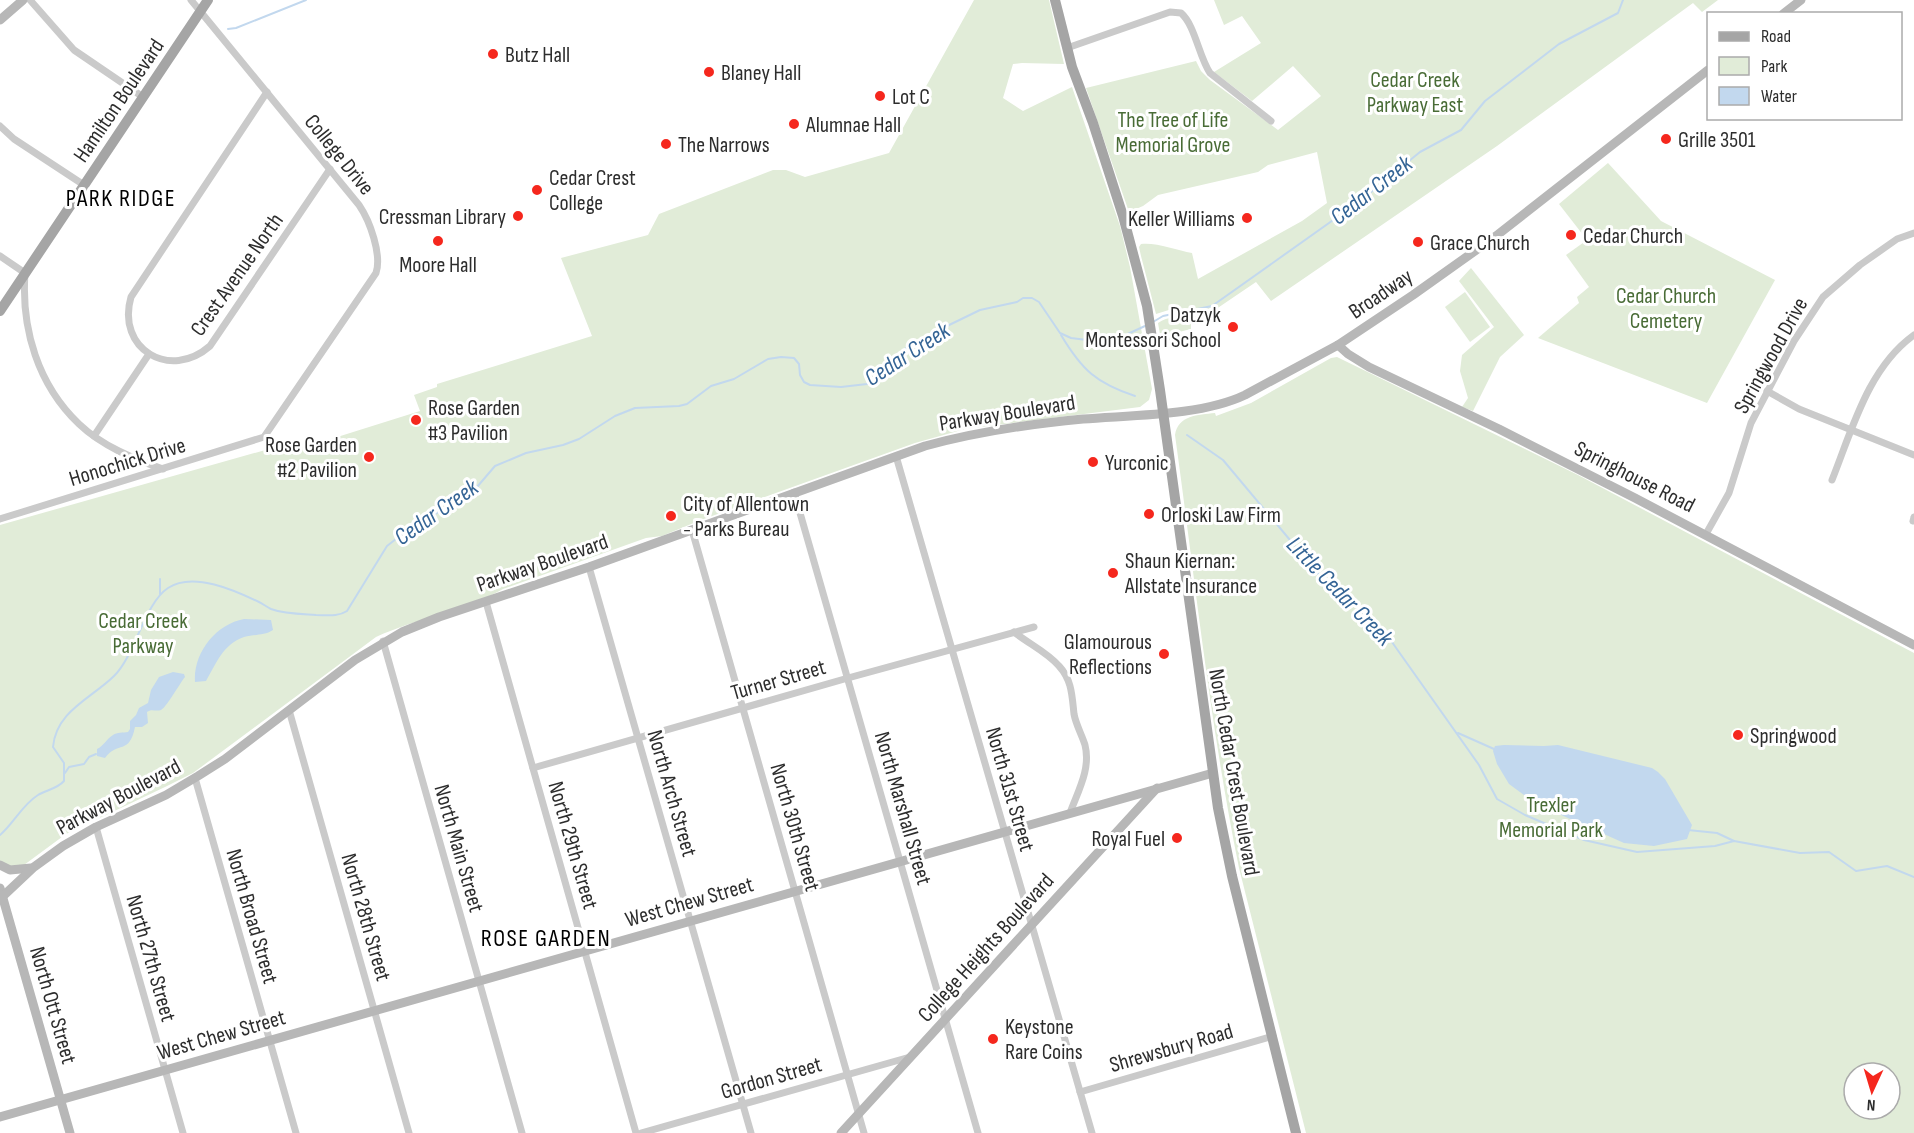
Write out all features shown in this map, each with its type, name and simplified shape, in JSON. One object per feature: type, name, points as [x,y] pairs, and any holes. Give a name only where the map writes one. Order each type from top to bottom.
[{"type":"main road","name":"Hamilton Boulevard","points":[[0,311],[208,0]]},
{"type":"main road","name":"North Cedar Crest Boulevard","points":[[1055,0],[1066,48],[1123,216],[1147,306],[1218,808],[1232,876],[1296,1133]]},
{"type":"street","points":[[0,20],[23,0]]},
{"type":"street","points":[[30,0],[74,50],[143,97]]},
{"type":"street","name":"College Drive","points":[[191,0],[363,211],[378,254],[376,273],[264,437]]},
{"type":"street","points":[[1786,12],[1801,0]]},
{"type":"street","points":[[1066,48],[1170,12],[1180,13],[1188,22],[1210,73],[1271,121]]},
{"type":"street","name":"Broadway","points":[[1163,412],[1202,408],[1235,400],[1338,345],[1413,296],[1496,236],[1707,71]]},
{"type":"street","points":[[94,436],[149,354],[136,342],[129,325],[131,297],[267,92]]},
{"type":"street","points":[[0,126],[14,139],[84,185]]},
{"type":"street","name":"Crest Avenue North","points":[[149,354],[167,360],[185,360],[210,346],[330,169]]},
{"type":"street","name":"Springwood Drive","points":[[1706,534],[1729,493],[1746,437],[1767,391],[1794,341],[1823,297],[1860,265],[1897,239],[1914,233]]},
{"type":"street","points":[[0,256],[25,273],[26,318],[33,349],[48,385],[66,411],[94,436],[128,455],[164,469]]},
{"type":"street","points":[[1832,480],[1876,378],[1890,357],[1914,334]]},
{"type":"street","name":"Springhouse Road","points":[[1338,345],[1348,354],[1386,376],[1498,429],[1706,534],[1914,645]]},
{"type":"street","points":[[1767,391],[1799,409],[1914,455]]},
{"type":"street","name":"Parkway Boulevard","points":[[1,894],[63,846],[96,827],[166,795],[225,759],[383,641],[420,624],[590,567],[794,492],[954,438],[1019,426],[1163,412]]},
{"type":"street","name":"Honochick Drive","points":[[0,519],[264,437]]},
{"type":"street","name":"North 31st Street","points":[[896,456],[1092,1133]]},
{"type":"street","name":"North Marshall Street","points":[[794,492],[978,1133]]},
{"type":"street","name":"North 30th Street","points":[[692,530],[864,1133]]},
{"type":"street","name":"North Arch Street","points":[[590,567],[751,1133]]},
{"type":"street","name":"North 29th Street","points":[[486,602],[636,1133]]},
{"type":"street","name":"Turner Street","points":[[533,768],[1034,627]]},
{"type":"street","points":[[1014,632],[1049,656],[1060,667],[1072,691],[1074,714],[1084,743],[1087,761],[1084,776],[1070,813]]},
{"type":"street","name":"North Main Street","points":[[383,641],[522,1133]]},
{"type":"street","name":"North 28th Street","points":[[289,710],[409,1133]]},
{"type":"street","name":"West Chew Street","points":[[0,1118],[1213,773]]},
{"type":"street","name":"North Broad Street","points":[[195,778],[296,1133]]},
{"type":"street","name":"College Heights Boulevard","points":[[841,1133],[1157,788]]},
{"type":"street","points":[[1111,801],[1127,803],[1136,810]]},
{"type":"street","name":"North 27th Street","points":[[96,827],[183,1133]]},
{"type":"street","points":[[0,865],[10,870],[33,867]]},
{"type":"street","name":"North Ott Street","points":[[1,894],[70,1133]]},
{"type":"street","name":"Shrewsbury Road","points":[[1080,1092],[1273,1036]]},
{"type":"street","name":"Gordon Street","points":[[641,1133],[911,1057]]},
{"type":"green space","name":"Cedar Creek Parkway","points":[[974,0],[1049,0],[1064,64],[1013,64],[1003,98],[1023,111],[1072,87],[1120,226],[1130,267],[1152,389],[1149,400],[1140,407],[965,429],[915,443],[662,536],[646,538],[503,589],[472,603],[392,630],[376,637],[193,773],[66,834],[24,865],[10,868],[0,862],[0,525],[290,443],[315,444],[420,411],[414,395],[437,387],[437,384],[592,336],[561,258],[648,235],[659,214],[773,170],[786,170],[805,177],[889,153]]},
{"type":"green space","name":"Cedar Creek Parkway East","points":[[1214,0],[1718,0],[1702,12],[1693,3],[1497,146],[1271,301],[1256,282],[1200,320],[1191,321],[1191,329],[1175,333],[1162,346],[1158,323],[1174,317],[1204,316],[1198,308],[1172,309],[1156,314],[1139,247],[1141,244],[1159,245],[1192,253],[1198,279],[1302,221],[1327,203],[1317,152],[1268,165],[1258,172],[1158,195],[1143,206],[1129,212],[1086,88],[1196,61],[1201,71],[1210,80],[1278,130],[1321,96],[1293,66],[1252,101],[1214,72],[1261,43],[1242,16],[1224,25]]},
{"type":"green space","name":"Cedar Church Cemetery","points":[[1608,163],[1661,221],[1775,280],[1707,403],[1538,338],[1579,303],[1577,297],[1589,287],[1566,255],[1587,240],[1559,204]]},
{"type":"green space","points":[[1471,268],[1524,335],[1500,357],[1473,411],[1462,407],[1468,398],[1460,371],[1462,355],[1494,327],[1459,281]]},
{"type":"green space","points":[[1465,292],[1490,327],[1470,342],[1445,307]]},
{"type":"green space","name":"Trexler Memorial Park","points":[[1337,357],[1578,475],[1914,653],[1914,1133],[1306,1133],[1239,868],[1211,706],[1175,435],[1180,423],[1190,417],[1215,413],[1216,416],[1251,403],[1331,358]]},
{"type":"water","points":[[244,619],[271,620],[273,630],[244,637],[231,644],[221,655],[206,681],[195,682],[198,661],[208,642],[224,627]]},
{"type":"water","points":[[173,672],[184,674],[185,677],[163,708],[147,712],[148,723],[142,727],[135,727],[130,742],[126,745],[114,750],[105,758],[97,756],[97,749],[116,733],[128,732],[130,721],[139,708],[148,703],[151,690],[159,677]]},
{"type":"water","points":[[1558,745],[1652,768],[1665,779],[1692,825],[1687,839],[1654,846],[1624,843],[1532,801],[1509,784],[1497,764],[1493,751],[1495,746]]},
{"type":"waterway","points":[[228,29],[236,28],[306,0]]},
{"type":"waterway","name":"Cedar Creek","points":[[1153,322],[1163,316],[1212,306],[1360,201],[1420,152],[1461,130],[1485,101],[1559,44],[1618,13],[1623,0]]},
{"type":"waterway","name":"Cedar Creek","points":[[0,835],[32,799],[64,781],[64,763],[53,747],[61,724],[76,706],[105,684],[122,667],[153,605],[160,595],[178,583],[190,581],[214,584],[282,612],[316,615],[340,614],[347,611],[387,546],[410,528],[471,494],[495,466],[526,453],[579,439],[615,416],[635,408],[687,404],[711,386],[734,379],[768,359],[794,358],[799,364],[800,375],[804,382],[810,385],[841,387],[867,384],[893,357],[909,346],[924,341],[943,328],[980,310],[1017,302],[1023,298],[1032,298],[1039,302],[1060,333],[1071,338],[1105,340],[1121,337],[1145,326]]},
{"type":"waterway","name":"Little Cedar Creek","points":[[1061,335],[1091,374],[1110,386],[1135,396]]},
{"type":"waterway","name":"Little Cedar Creek","points":[[1187,435],[1223,460],[1326,583],[1382,628],[1479,765],[1497,799],[1525,815],[1584,840],[1637,852],[1715,846],[1734,841],[1800,853],[1829,852],[1856,871],[1887,866],[1914,877]]},
{"type":"waterway","points":[[160,579],[160,594]]},
{"type":"waterway","name":"Little Cedar Creek","points":[[1458,733],[1494,749]]},
{"type":"waterway","points":[[65,773],[69,767],[84,764],[89,757],[96,754]]},
{"type":"waterway","name":"Little Cedar Creek","points":[[1688,830],[1717,833],[1734,841]]},
{"type":"place","name":"Butz Hall","points":[[493,54]]},
{"type":"place","name":"Blaney Hall","points":[[709,72]]},
{"type":"place","name":"Lot C","points":[[880,96]]},
{"type":"place","name":"Alumnae Hall","points":[[794,124]]},
{"type":"place","name":"Grille 3501","points":[[1666,139]]},
{"type":"place","name":"The Narrows","points":[[666,144]]},
{"type":"place","name":"Cedar Crest College","points":[[537,190]]},
{"type":"place","name":"Cressman Library","points":[[518,216]]},
{"type":"place","name":"Keller Williams","points":[[1247,218]]},
{"type":"place","name":"Cedar Church","points":[[1571,235]]},
{"type":"place","name":"Moore Hall","points":[[438,241]]},
{"type":"place","name":"Grace Church","points":[[1418,242]]},
{"type":"place","name":"Datzyk Montessori School","points":[[1233,327]]},
{"type":"place","name":"Rose Garden #3 Pavilion","points":[[416,420]]},
{"type":"place","name":"Rose Garden #2 Pavilion","points":[[369,457]]},
{"type":"place","name":"Yurconic","points":[[1093,462]]},
{"type":"place","name":"Orloski Law Firm","points":[[1149,514]]},
{"type":"place","name":"City of Allentown - Parks Bureau","points":[[671,516]]},
{"type":"place","name":"Shaun Kiernan: Allstate Insurance","points":[[1113,573]]},
{"type":"place","name":"Glamourous Reflections","points":[[1164,654]]},
{"type":"place","name":"Springwood","points":[[1738,735]]},
{"type":"place","name":"Royal Fuel","points":[[1177,838]]},
{"type":"place","name":"Keystone Rare Coins","points":[[993,1039]]},
{"type":"district","name":"PARK RIDGE","points":[[121,198]]},
{"type":"district","name":"ROSE GARDEN","points":[[546,938]]},
{"type":"park label","name":"The Tree of Life Memorial Grove","points":[[1173,132]]}]
